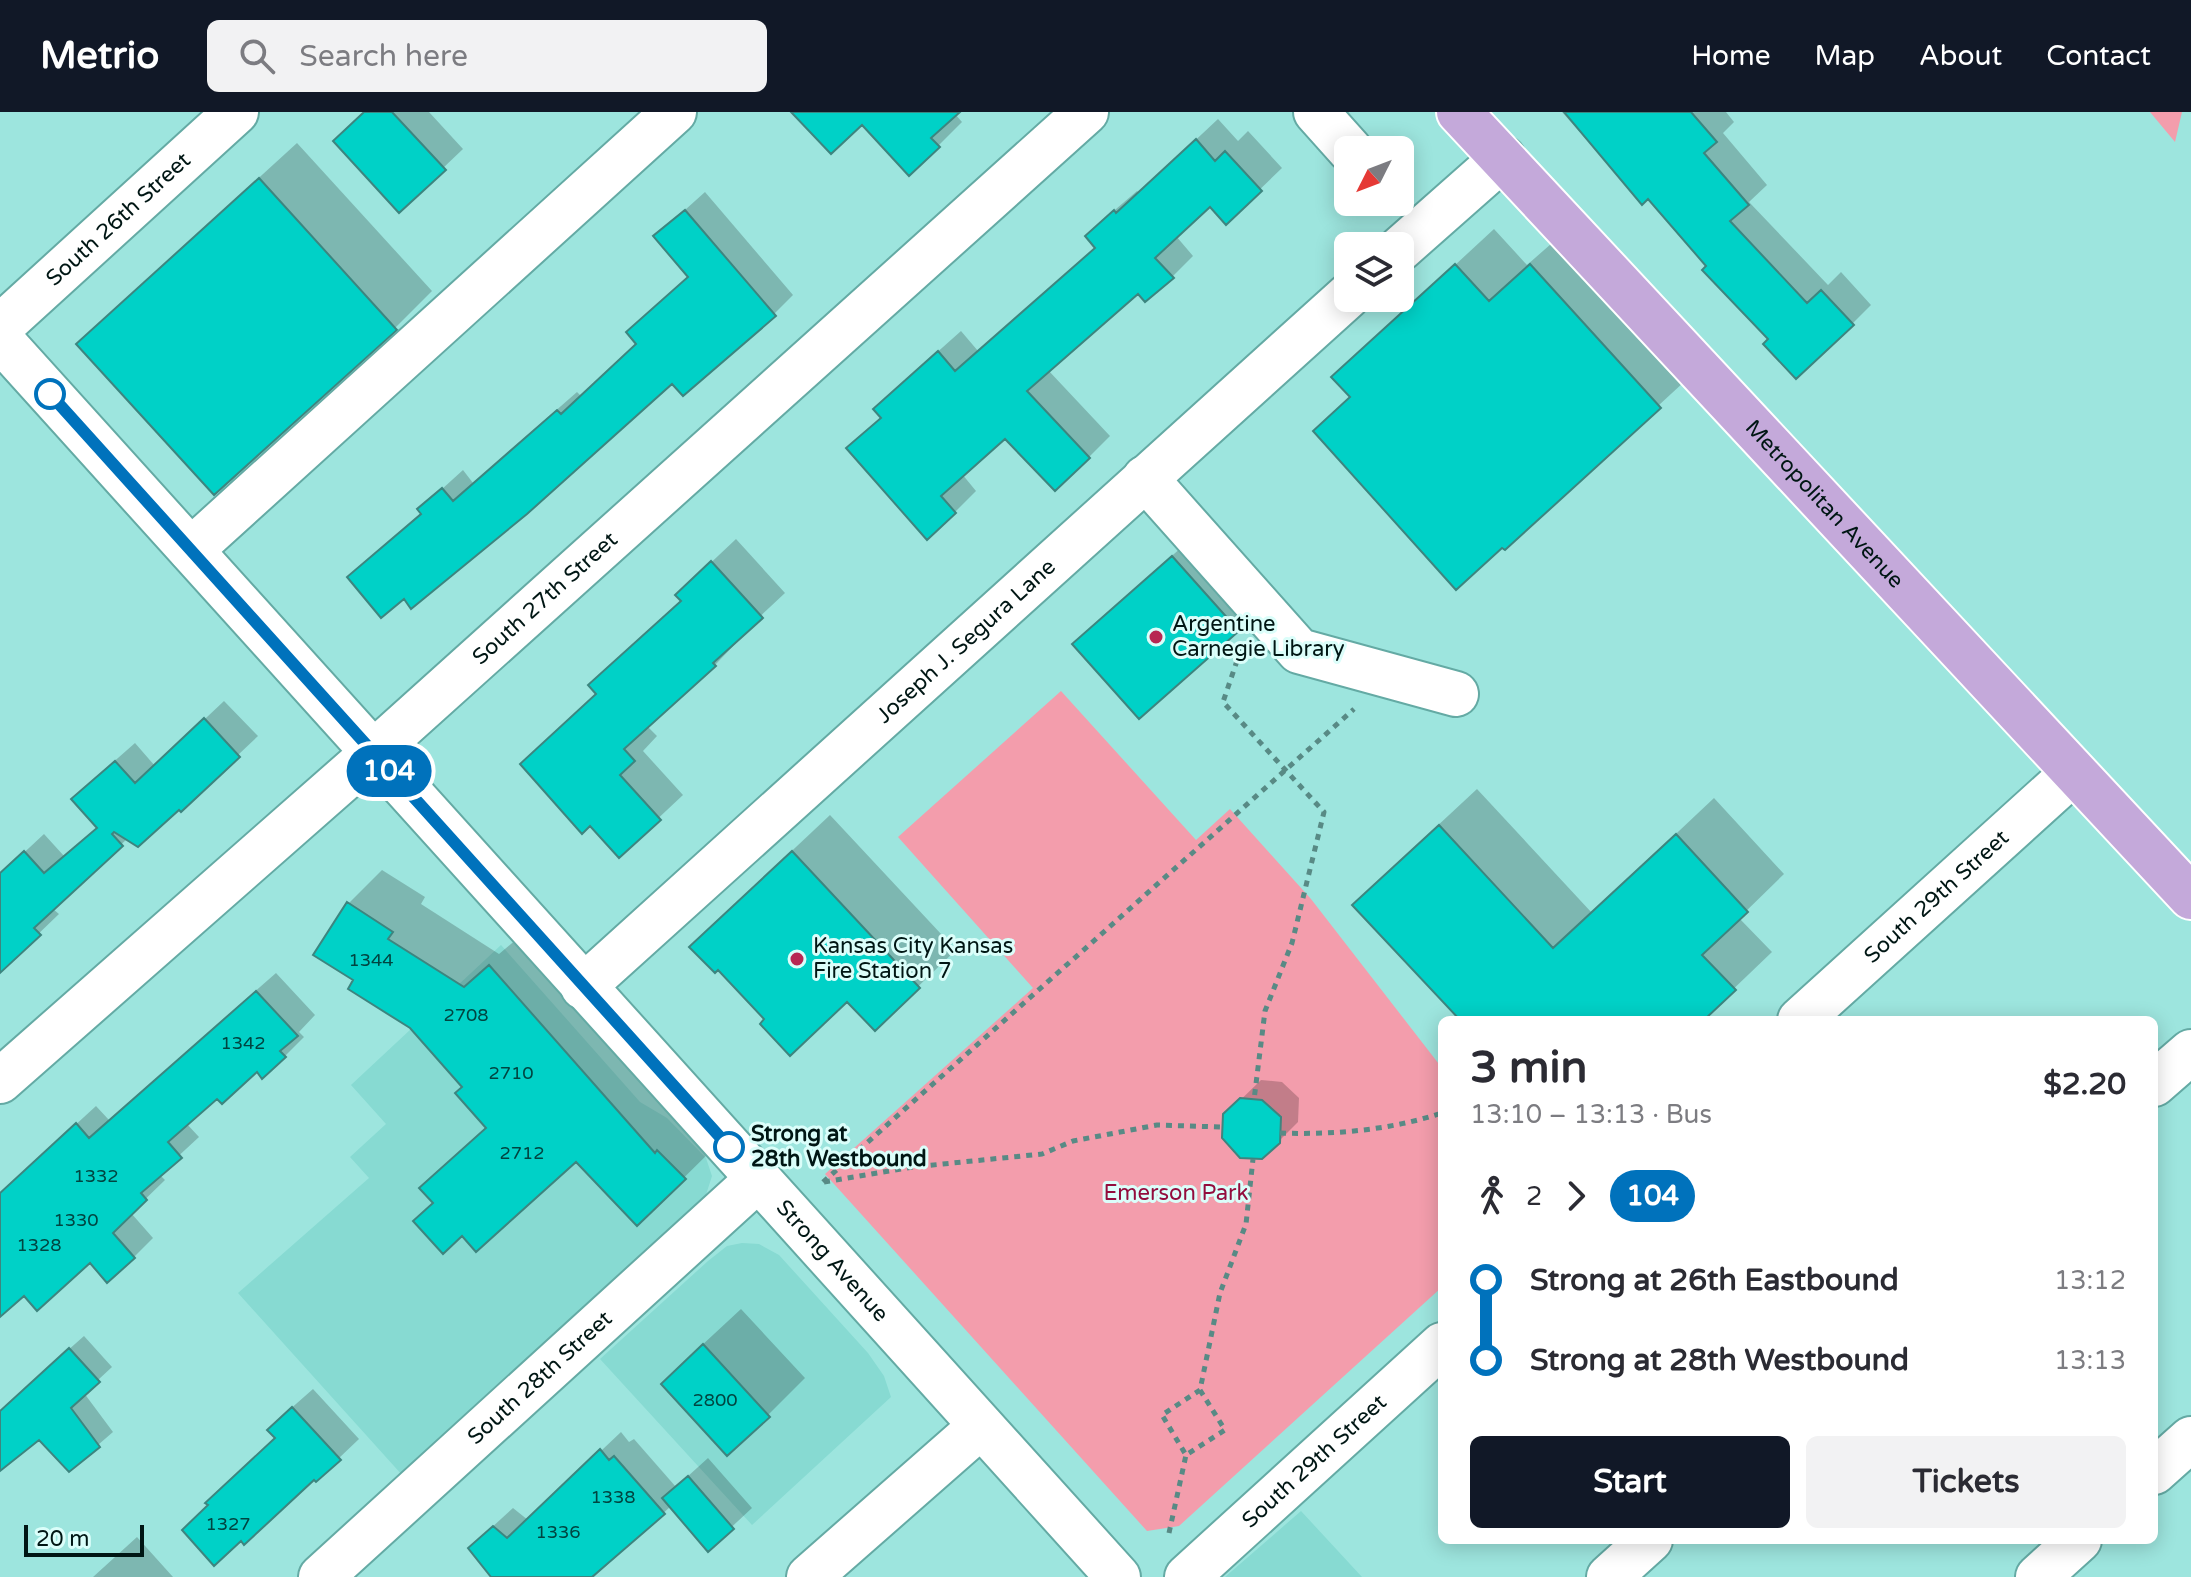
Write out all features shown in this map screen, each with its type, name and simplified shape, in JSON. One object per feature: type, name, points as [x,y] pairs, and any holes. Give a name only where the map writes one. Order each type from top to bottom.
[{"type":"main road","name":"Metropolitan Avenue","points":[[1459,112],[2191,897]]},
{"type":"street","name":"South 26th Street","points":[[0,327],[236,112]]},
{"type":"street","points":[[191,550],[674,112]]},
{"type":"street","name":"South 27th Street","points":[[0,1081],[373,753],[1086,112]]},
{"type":"street","points":[[1316,112],[1337,136]]},
{"type":"street","points":[[1407,226],[1503,158]]},
{"type":"street","name":"Joseph J. Segura Lane","points":[[583,987],[1334,309]]},
{"type":"street","name":"Strong Avenue","points":[[0,339],[1118,1577]]},
{"type":"street","points":[[1145,478],[1299,651],[1456,694]]},
{"type":"street","name":"South 29th Street","points":[[1804,1016],[2073,773]]},
{"type":"street","points":[[2158,1081],[2191,1052]]},
{"type":"street","name":"South 28th Street","points":[[321,1577],[758,1179]]},
{"type":"street","name":"South 29th Street","points":[[1187,1577],[1438,1349]]},
{"type":"street","points":[[809,1577],[981,1426]]},
{"type":"street","points":[[2158,1468],[2191,1439]]},
{"type":"street","points":[[1609,1577],[1646,1544]]},
{"type":"street","points":[[2038,1577],[2075,1544]]},
{"type":"path","points":[[1245,638],[1223,702],[1324,812],[1292,943],[1265,1011],[1254,1100]]},
{"type":"path","points":[[1222,1127],[1157,1125],[1073,1141],[1042,1154],[913,1167],[823,1182],[1363,702]]},
{"type":"path","points":[[1280,1133],[1359,1131],[1411,1123],[1438,1114]]},
{"type":"path","points":[[1186,1455],[1225,1430],[1200,1390],[1220,1293],[1246,1224],[1253,1159]]},
{"type":"path","points":[[1169,1533],[1186,1455],[1162,1415],[1200,1390]]},
{"type":"shaded area","points":[[501,945],[640,1102],[667,1118],[706,1158],[712,1176],[703,1204],[403,1476],[238,1293],[369,1178],[350,1157],[386,1124],[351,1085]]},
{"type":"shaded area","points":[[759,1244],[779,1255],[868,1353],[884,1376],[891,1397],[752,1525],[600,1359],[708,1261],[727,1246]]},
{"type":"shaded area","points":[[1301,1511],[1362,1577],[1225,1577]]},
{"type":"green space","points":[[2150,112],[2182,112],[2175,142]]},
{"type":"green space","name":"Emerson Park","points":[[1061,691],[1196,840],[1230,809],[1311,899],[1438,1063],[1438,1291],[1179,1526],[1147,1531],[825,1174],[1033,988],[898,837]]},
{"type":"building","points":[[364,112],[392,112],[446,170],[399,213],[333,141]]},
{"type":"building","points":[[791,112],[960,112],[931,138],[940,147],[909,176],[862,125],[831,154]]},
{"type":"building","points":[[1564,112],[1691,112],[1717,142],[1704,153],[1749,205],[1730,221],[1807,303],[1821,290],[1854,325],[1796,379],[1763,344],[1768,339],[1702,270],[1706,266],[1648,199],[1642,205]]},
{"type":"building","points":[[1196,139],[1215,161],[1225,151],[1262,191],[1226,225],[1210,207],[1155,258],[1174,278],[1145,302],[1138,294],[1027,391],[1090,458],[1055,491],[1005,439],[941,496],[956,513],[927,540],[846,448],[881,418],[873,409],[938,351],[955,371],[1095,248],[1085,236],[1114,210],[1116,213]]},
{"type":"building","points":[[259,178],[397,330],[214,495],[76,344]]},
{"type":"building","points":[[685,210],[776,316],[683,396],[672,384],[527,514],[411,609],[404,599],[381,618],[347,577],[421,514],[417,509],[442,488],[453,501],[557,410],[561,414],[636,344],[626,332],[688,277],[653,236]]},
{"type":"building","points":[[1455,264],[1489,301],[1530,264],[1661,408],[1505,550],[1502,548],[1456,590],[1313,431],[1350,397],[1331,377],[1402,312],[1414,312],[1414,301]]},
{"type":"building","name":"Argentine Carnegie Library","points":[[1172,556],[1239,631],[1139,719],[1072,644]]},
{"type":"building","points":[[711,561],[763,618],[713,663],[716,666],[624,749],[635,761],[620,775],[661,820],[619,858],[590,826],[582,834],[520,764],[596,694],[588,685],[681,601],[675,595]]},
{"type":"building","points":[[204,718],[240,757],[138,847],[114,832],[112,834],[123,846],[34,928],[41,935],[0,973],[0,873],[24,851],[44,873],[97,828],[71,799],[115,761],[135,783]]},
{"type":"building","points":[[1439,825],[1553,948],[1676,834],[1748,912],[1702,955],[1736,990],[1708,1016],[1456,1016],[1352,905]]},
{"type":"building","name":"Kansas City Kansas Fire Station 7","points":[[792,851],[920,988],[875,1031],[847,1002],[790,1056],[760,1024],[764,1019],[718,970],[715,973],[689,947]]},
{"type":"building","points":[[347,902],[393,932],[388,939],[464,987],[489,965],[655,1153],[657,1150],[686,1179],[637,1226],[576,1162],[476,1252],[462,1236],[443,1254],[413,1221],[433,1203],[419,1188],[486,1128],[455,1093],[462,1087],[410,1028],[348,989],[353,980],[313,955]]},
{"type":"building","points":[[256,991],[298,1036],[280,1051],[286,1057],[262,1079],[257,1072],[222,1104],[217,1099],[168,1142],[182,1158],[141,1193],[147,1200],[113,1233],[135,1258],[107,1283],[90,1263],[37,1311],[24,1296],[0,1317],[0,1193],[76,1123],[89,1138]]},
{"type":"building","points":[[1240,1098],[1262,1100],[1281,1117],[1280,1143],[1262,1159],[1240,1158],[1222,1138],[1223,1114]]},
{"type":"building","points":[[703,1344],[770,1417],[727,1456],[661,1384]]},
{"type":"building","points":[[69,1348],[100,1382],[71,1408],[100,1447],[69,1472],[39,1440],[0,1471],[0,1411]]},
{"type":"building","points":[[292,1407],[341,1460],[316,1482],[314,1480],[244,1545],[241,1541],[214,1566],[182,1530],[208,1505],[205,1503],[275,1438],[267,1430]]},
{"type":"building","points":[[600,1449],[609,1460],[614,1456],[665,1514],[592,1577],[491,1577],[468,1548],[493,1526],[507,1538]]},
{"type":"building","points":[[688,1476],[734,1529],[708,1552],[662,1498]]},
{"type":"bus line","name":"104","points":[[50,394],[729,1147]]},
{"type":"place","name":"Argentine Carnegie Library","points":[[1156,637]]},
{"type":"place","name":"Kansas City Kansas Fire Station 7","points":[[797,959]]},
{"type":"place","name":"Strong at 28th Westbound","points":[[729,1147]]}]
